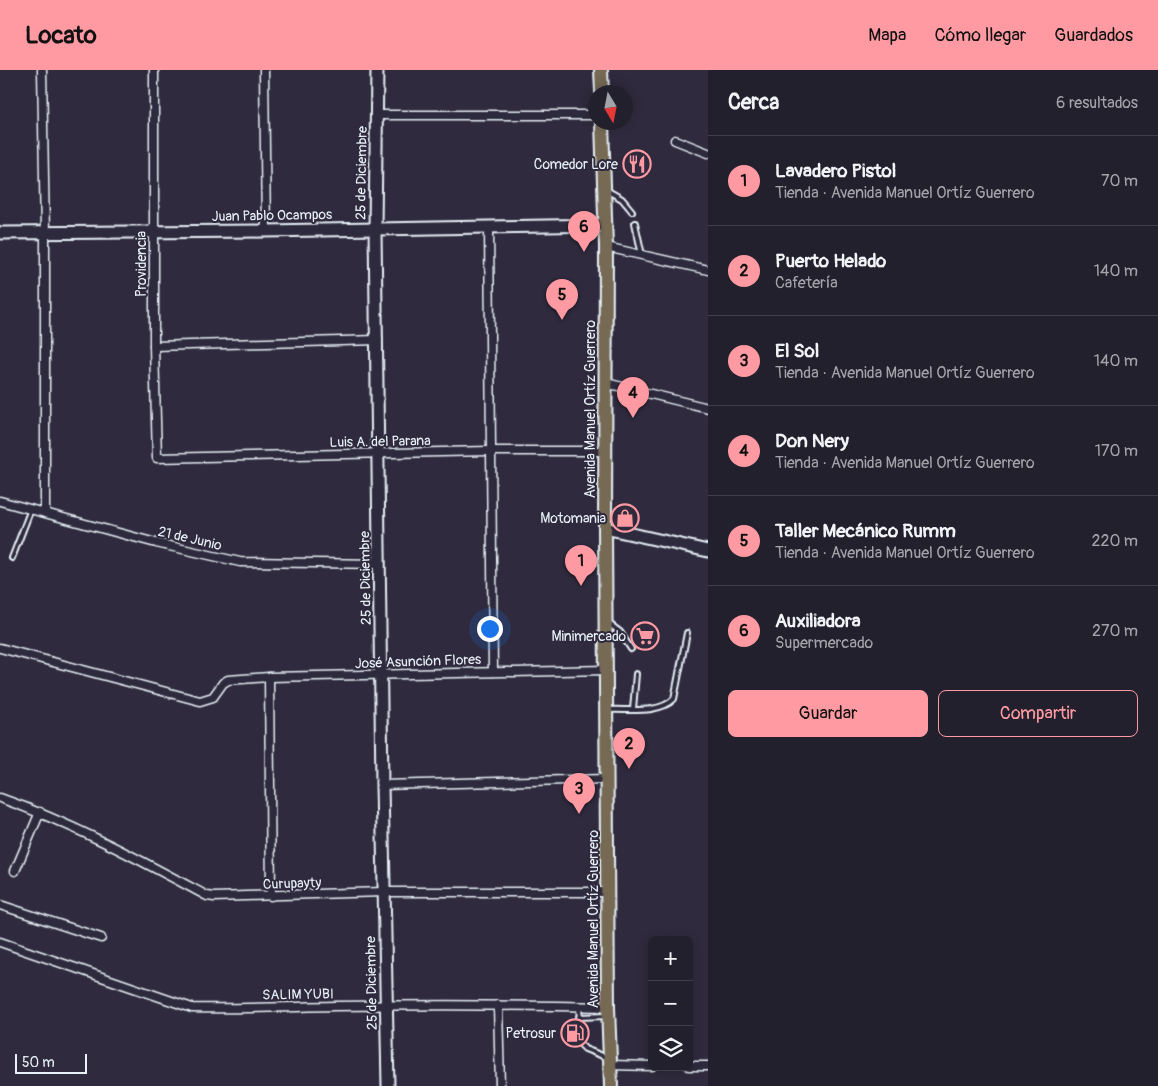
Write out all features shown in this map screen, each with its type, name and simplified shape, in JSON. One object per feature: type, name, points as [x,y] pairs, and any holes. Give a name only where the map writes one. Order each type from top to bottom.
[{"type":"main road","points":[[601,70],[602,85]]},
{"type":"main road","name":"Avenida Manuel Ortíz Guerrero","points":[[602,130],[606,246],[607,892],[611,1086]]},
{"type":"street","points":[[42,70],[45,233],[45,512]]},
{"type":"street","name":"Providencia","points":[[154,70],[156,458]]},
{"type":"street","points":[[264,70],[266,231]]},
{"type":"street","name":"25 de Diciembre","points":[[376,70],[375,228],[388,1086]]},
{"type":"street","points":[[377,115],[588,115]]},
{"type":"street","points":[[675,140],[708,153]]},
{"type":"street","name":"Juan Pablo Ocampos","points":[[0,233],[266,231],[605,224]]},
{"type":"street","points":[[488,227],[492,672]]},
{"type":"street","points":[[606,246],[708,270]]},
{"type":"street","points":[[154,346],[378,340]]},
{"type":"street","points":[[606,383],[708,408]]},
{"type":"street","name":"Luis A. del Parana","points":[[156,458],[490,451],[605,451]]},
{"type":"street","name":"21 de Junio","points":[[0,501],[156,543],[240,562],[379,564]]},
{"type":"street","points":[[605,528],[708,550]]},
{"type":"street","name":"José Asunción Flores","points":[[0,648],[200,701],[212,698],[223,683],[230,679],[606,670]]},
{"type":"street","points":[[269,677],[271,896]]},
{"type":"street","points":[[382,785],[607,778]]},
{"type":"street","name":"Curupayty","points":[[0,798],[40,812],[145,863],[207,896],[222,898],[384,892],[607,892]]},
{"type":"street","points":[[15,871],[40,812]]},
{"type":"street","points":[[0,905],[101,938]]},
{"type":"street","name":"SALIM YUBI","points":[[0,942],[192,1008],[498,1005],[579,1006],[608,1011]]},
{"type":"street","points":[[498,1005],[500,1086]]},
{"type":"street","points":[[610,1062],[648,1066]]},
{"type":"street","points":[[693,1066],[708,1066]]},
{"type":"lane","points":[[604,189],[622,199],[632,211]]},
{"type":"lane","points":[[635,223],[642,255]]},
{"type":"lane","points":[[12,558],[31,509]]},
{"type":"lane","points":[[606,622],[620,632],[631,649]]},
{"type":"lane","points":[[607,710],[664,706],[674,699],[687,633]]},
{"type":"lane","points":[[632,709],[636,674]]},
{"type":"lane","points":[[579,1006],[579,1019],[608,1011]]},
{"type":"lane","points":[[581,1045],[585,1050],[610,1062]]},
{"type":"place","name":"Comedor Lore","points":[[637,164]]},
{"type":"place","name":"Auxiliadora","points":[[584,252]]},
{"type":"place","name":"Taller Mecánico Rumm","points":[[562,320]]},
{"type":"place","name":"Don Nery","points":[[633,418]]},
{"type":"place","name":"Motomania","points":[[625,518]]},
{"type":"place","name":"Lavadero Pistol","points":[[581,586]]},
{"type":"place","name":"Minimercado","points":[[645,636]]},
{"type":"place","name":"Puerto Helado","points":[[629,769]]},
{"type":"place","name":"El Sol","points":[[579,814]]},
{"type":"place","name":"Petrosur","points":[[575,1033]]}]
